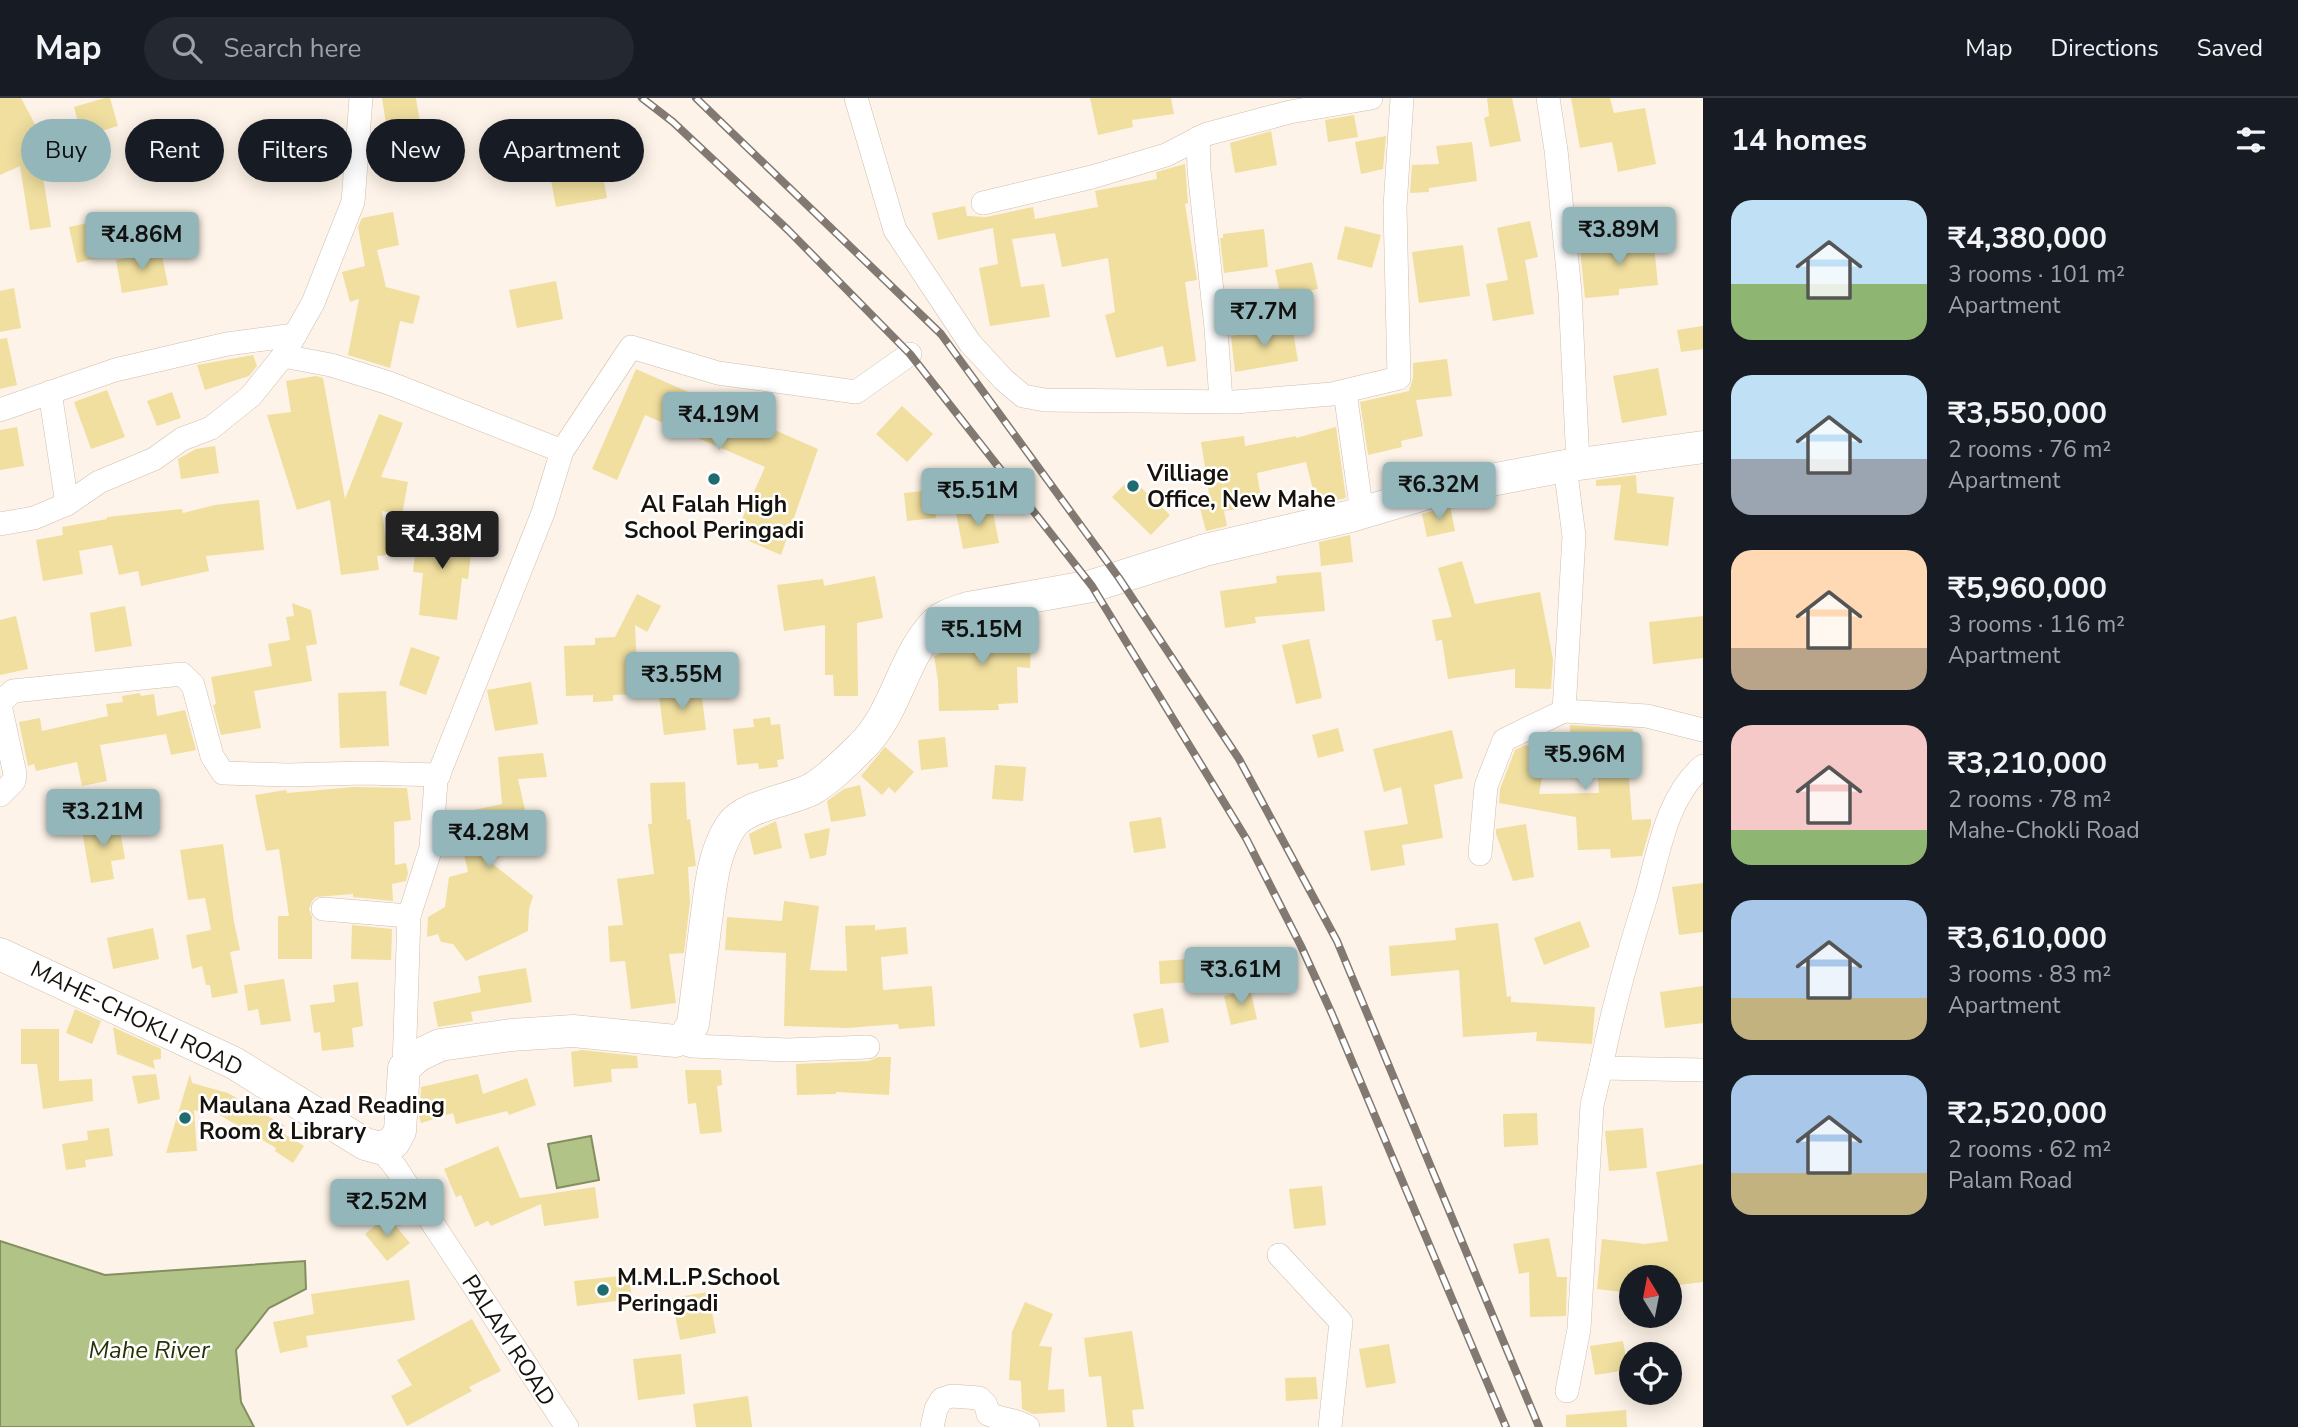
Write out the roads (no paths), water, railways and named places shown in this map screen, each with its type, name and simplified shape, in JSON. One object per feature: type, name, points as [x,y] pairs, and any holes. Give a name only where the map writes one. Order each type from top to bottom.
[{"type":"main road","points":[[380,1148],[394,1142],[400,1131],[404,1068],[419,1055],[440,1045],[510,1035],[573,1031],[676,1041],[685,1037],[693,1024],[713,871],[722,842],[732,824],[745,812],[795,797],[816,786],[863,745],[887,711],[923,639],[936,622],[968,608],[1093,586],[1205,550],[1362,513],[1438,490],[1572,465],[1703,447]]},
{"type":"main road","name":"MAHE-CHOKLI ROAD","points":[[0,954],[234,1063],[365,1144],[380,1148]]},
{"type":"street","points":[[0,524],[34,518],[67,504],[99,482],[154,459],[182,439],[211,428],[251,396],[283,356],[313,303],[353,202],[361,98]]},
{"type":"street","points":[[856,98],[894,230],[970,343],[1004,380],[1023,396],[1045,400],[1221,401],[1345,392],[1399,378],[1395,207],[1402,98]]},
{"type":"street","points":[[984,203],[1092,177],[1166,155],[1207,134],[1290,112],[1371,98]]},
{"type":"street","points":[[1548,98],[1570,292],[1574,536],[1564,711]]},
{"type":"street","points":[[1198,138],[1221,401]]},
{"type":"street","points":[[0,410],[115,370],[227,344],[295,335]]},
{"type":"street","points":[[404,1068],[409,916],[431,848],[436,781],[543,513],[562,451],[631,347],[718,373],[856,392],[910,354]]},
{"type":"street","points":[[283,356],[331,365],[389,383],[562,451]]},
{"type":"street","points":[[50,392],[67,504]]},
{"type":"street","points":[[1345,392],[1362,513]]},
{"type":"street","points":[[0,795],[14,781],[15,774],[0,704],[13,691],[181,674],[193,685],[212,756],[223,773],[439,775]]},
{"type":"street","points":[[1479,854],[1486,786],[1504,740],[1564,711],[1647,716],[1703,730]]},
{"type":"street","points":[[1567,1391],[1579,1329],[1592,1105],[1612,1008],[1667,821],[1689,778],[1703,766]]},
{"type":"street","points":[[323,909],[409,916]]},
{"type":"street","points":[[676,1041],[692,1046],[788,1049],[868,1047]]},
{"type":"street","points":[[1601,1068],[1703,1070]]},
{"type":"street","name":"PALAM ROAD","points":[[380,1148],[396,1168],[567,1427]]},
{"type":"street","points":[[1279,1255],[1341,1322],[1330,1427]]},
{"type":"street","points":[[932,1427],[936,1409],[943,1399],[952,1396],[979,1398],[986,1405],[988,1414],[1003,1420],[1023,1422],[1028,1427]]},
{"type":"water","points":[[591,1136],[599,1180],[557,1188],[548,1144]]},
{"type":"water","name":"Mahe River","points":[[0,1241],[105,1275],[305,1261],[306,1289],[269,1308],[236,1350],[241,1402],[254,1427],[0,1427]]},
{"type":"railway","points":[[642,98],[673,122],[788,230],[910,354],[1092,586],[1247,840],[1301,946],[1506,1427]]},
{"type":"railway","points":[[696,98],[941,334],[1119,578],[1239,759],[1337,941],[1539,1427]]},
{"type":"place","name":"Al Falah High School Peringadi","points":[[714,479]]},
{"type":"place","name":"Villiage Office, New Mahe","points":[[1133,486]]},
{"type":"place","name":"Maulana Azad Reading Room & Library","points":[[185,1118]]},
{"type":"place","name":"M.M.L.P.School Peringadi","points":[[603,1290]]}]
